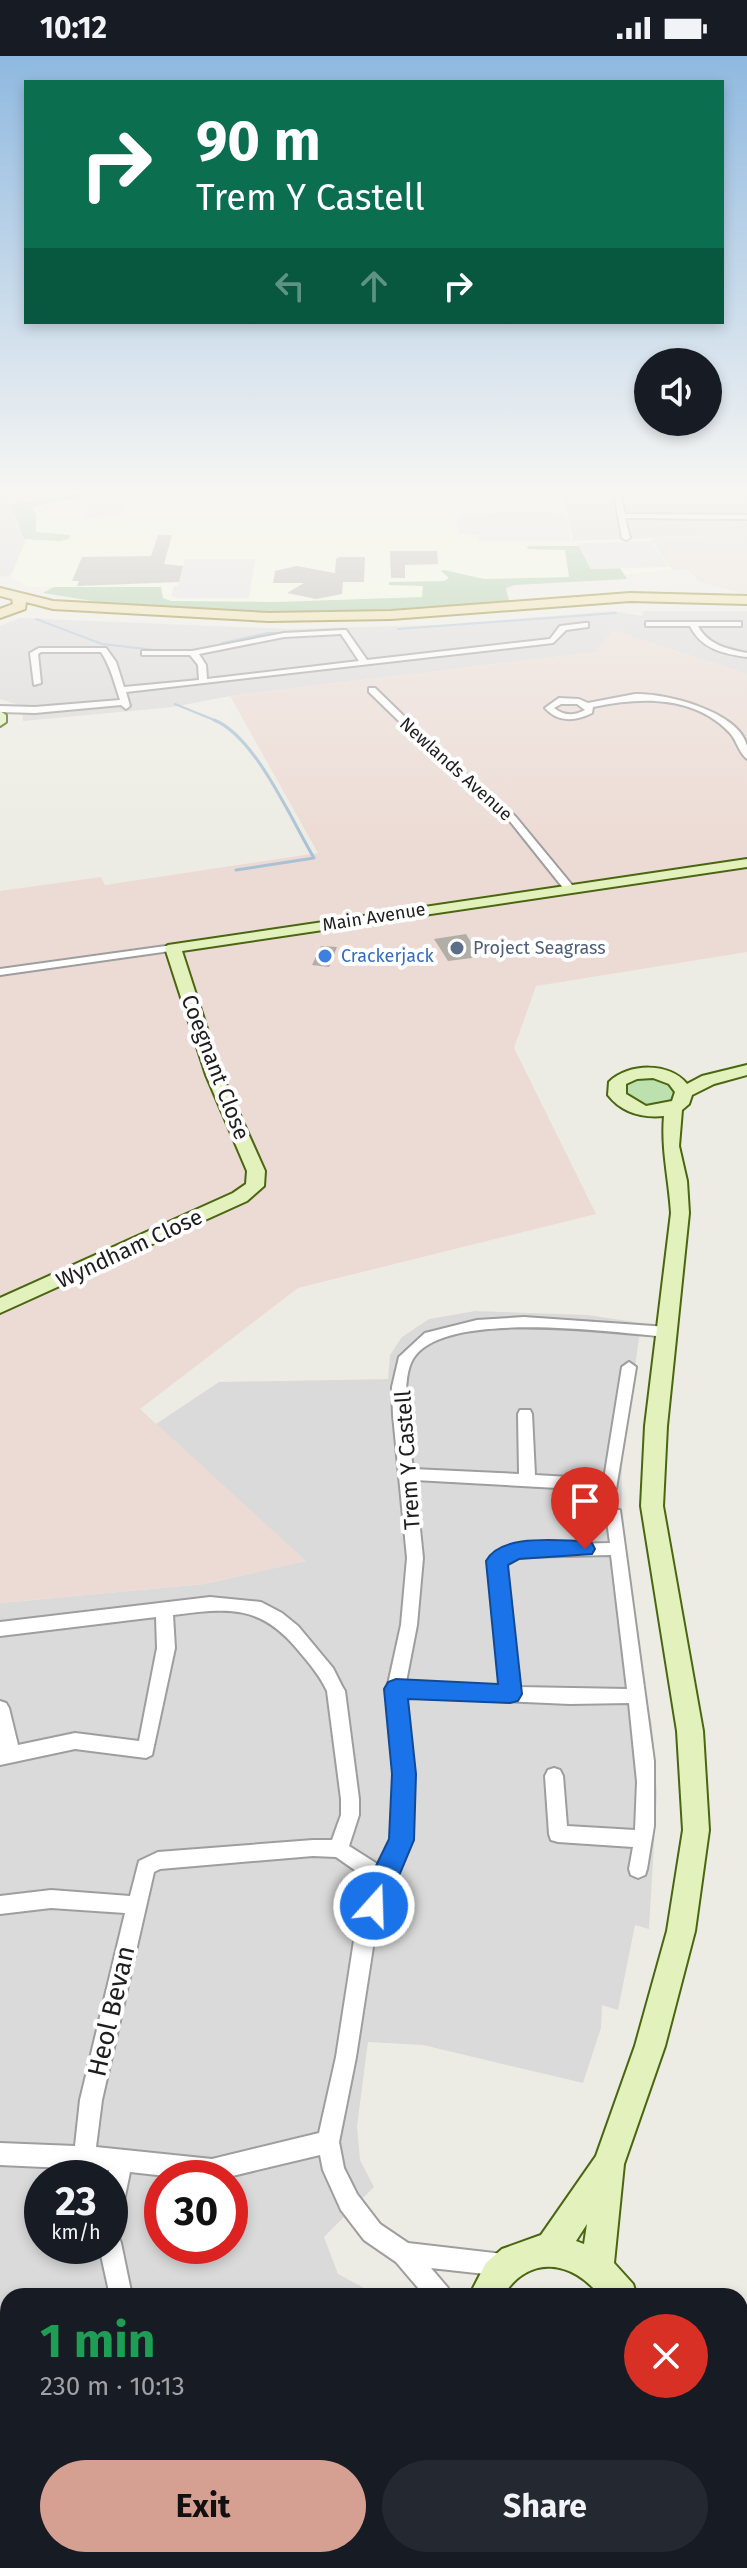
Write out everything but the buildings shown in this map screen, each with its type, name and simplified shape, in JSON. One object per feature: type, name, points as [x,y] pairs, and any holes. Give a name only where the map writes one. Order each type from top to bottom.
[{"type":"main road","points":[[5,613],[36,610]]},
{"type":"main road","points":[[41,610],[204,621],[322,623],[517,610]]},
{"type":"main road","points":[[151,610],[294,617],[454,610]]},
{"type":"street","points":[[649,624],[738,624]]},
{"type":"street","points":[[693,624],[696,634],[706,643],[747,655]]},
{"type":"street","points":[[119,690],[363,661],[557,644],[563,628],[585,625]]},
{"type":"street","points":[[145,653],[192,653],[273,636],[343,632],[363,661]]},
{"type":"street","points":[[0,709],[125,704],[112,662],[103,650],[39,650],[34,653],[37,683]]},
{"type":"street","points":[[192,653],[204,669],[203,682]]},
{"type":"street","name":"Newlands Avenue","points":[[372,690],[442,758],[512,818],[568,887]]},
{"type":"street","points":[[587,706],[650,697],[704,712],[734,731],[744,745],[747,756]]},
{"type":"street","points":[[0,719],[35,710]]},
{"type":"street","name":"Main Avenue","points":[[0,972],[747,863]]},
{"type":"street","name":"Coegnant Close","points":[[173,948],[214,1075],[256,1171],[255,1186]]},
{"type":"street","points":[[640,1110],[673,1108],[680,1104],[684,1092],[708,1080],[747,1070]]},
{"type":"street","points":[[670,1146],[640,1110],[621,1101],[617,1095],[618,1082],[624,1077],[644,1072],[670,1078],[708,1080]]},
{"type":"street","points":[[670,1078],[684,1092]]},
{"type":"street","points":[[598,2267],[609,2164],[650,2046],[681,1931],[696,1830],[690,1731],[652,1506],[656,1426],[680,1213],[678,1181],[670,1146],[673,1108]]},
{"type":"street","name":"Wyndham Close","points":[[0,1306],[240,1197],[255,1186]]},
{"type":"street","name":"Trem Y Castell","points":[[328,2142],[346,2057],[365,1934],[383,1878],[401,1840],[404,1774],[396,1689],[409,1625],[415,1558],[399,1387],[406,1357],[430,1336],[477,1325],[524,1322],[668,1332]]},
{"type":"street","points":[[407,1474],[611,1485],[629,1367]]},
{"type":"street","points":[[525,1414],[527,1480]]},
{"type":"street","points":[[614,1514],[616,1549],[647,1762],[643,1839],[638,1869]]},
{"type":"street","points":[[510,1694],[497,1561],[515,1551],[616,1549]]},
{"type":"street","points":[[0,1629],[210,1604],[255,1607],[276,1618],[292,1631],[327,1673],[336,1691],[350,1799],[350,1815],[339,1849],[383,1878]]},
{"type":"street","points":[[0,1708],[5,1756],[75,1741],[146,1750],[166,1648],[164,1611]]},
{"type":"street","points":[[396,1689],[637,1696]]},
{"type":"street","points":[[554,1776],[558,1834],[643,1839]]},
{"type":"street","name":"Heol Bevan","points":[[84,2157],[91,2100],[146,1867],[158,1861],[313,1848],[339,1849]]},
{"type":"street","points":[[0,1905],[51,1897],[136,1905]]},
{"type":"street","points":[[128,2163],[212,2170],[328,2142],[334,2170],[349,2202],[372,2232],[404,2254],[433,2288]]},
{"type":"street","points":[[0,2154],[106,2160]]},
{"type":"street","points":[[551,2249],[609,2164]]},
{"type":"street","points":[[488,2288],[505,2266],[527,2253],[551,2249],[576,2254],[598,2267],[615,2288]]},
{"type":"street","points":[[404,2254],[505,2266]]},
{"type":"street","points":[[114,2264],[119,2288]]},
{"type":"shaded area","points":[[613,611],[642,616],[644,611],[747,611],[747,674],[667,648],[596,652],[230,696],[173,707],[23,721],[22,706],[0,699],[0,626],[20,618],[289,629],[440,625]]},
{"type":"shaded area","points":[[613,630],[747,674],[747,952],[536,986],[514,1048],[596,1214],[298,1288],[140,1409],[306,1561],[204,1584],[0,1603],[0,891],[101,877],[105,885],[318,853],[230,696],[596,652]]},
{"type":"shaded area","points":[[475,1311],[588,1315],[641,1323],[622,1465],[621,1535],[630,1611],[652,1725],[657,1794],[649,1929],[635,1925],[618,2010],[602,2005],[601,2028],[583,2083],[423,2045],[368,2042],[357,2126],[360,2160],[374,2187],[324,2237],[338,2274],[364,2288],[0,2288],[0,1603],[204,1584],[305,1561],[156,1424],[219,1382],[388,1379],[390,1355],[402,1337],[429,1319]]},
{"type":"green space","points":[[205,610],[377,610],[323,614]]},
{"type":"green space","points":[[653,1076],[676,1086],[675,1101],[641,1105],[625,1092],[629,1082]]},
{"type":"waterway","points":[[398,629],[616,613]]},
{"type":"waterway","points":[[36,619],[102,644],[164,651]]},
{"type":"waterway","points":[[222,643],[268,633],[288,633]]},
{"type":"waterway","points":[[177,651],[190,650]]},
{"type":"waterway","points":[[175,704],[219,722]]},
{"type":"waterway","points":[[214,720],[229,729],[258,760],[314,858],[236,870]]},
{"type":"place","name":"Project Seagrass","points":[[457,948]]},
{"type":"place","name":"Crackerjack","points":[[325,956]]},
{"type":"route","points":[[374,1906],[401,1840],[404,1774],[396,1689],[510,1694],[497,1561],[515,1551],[585,1549]]}]
